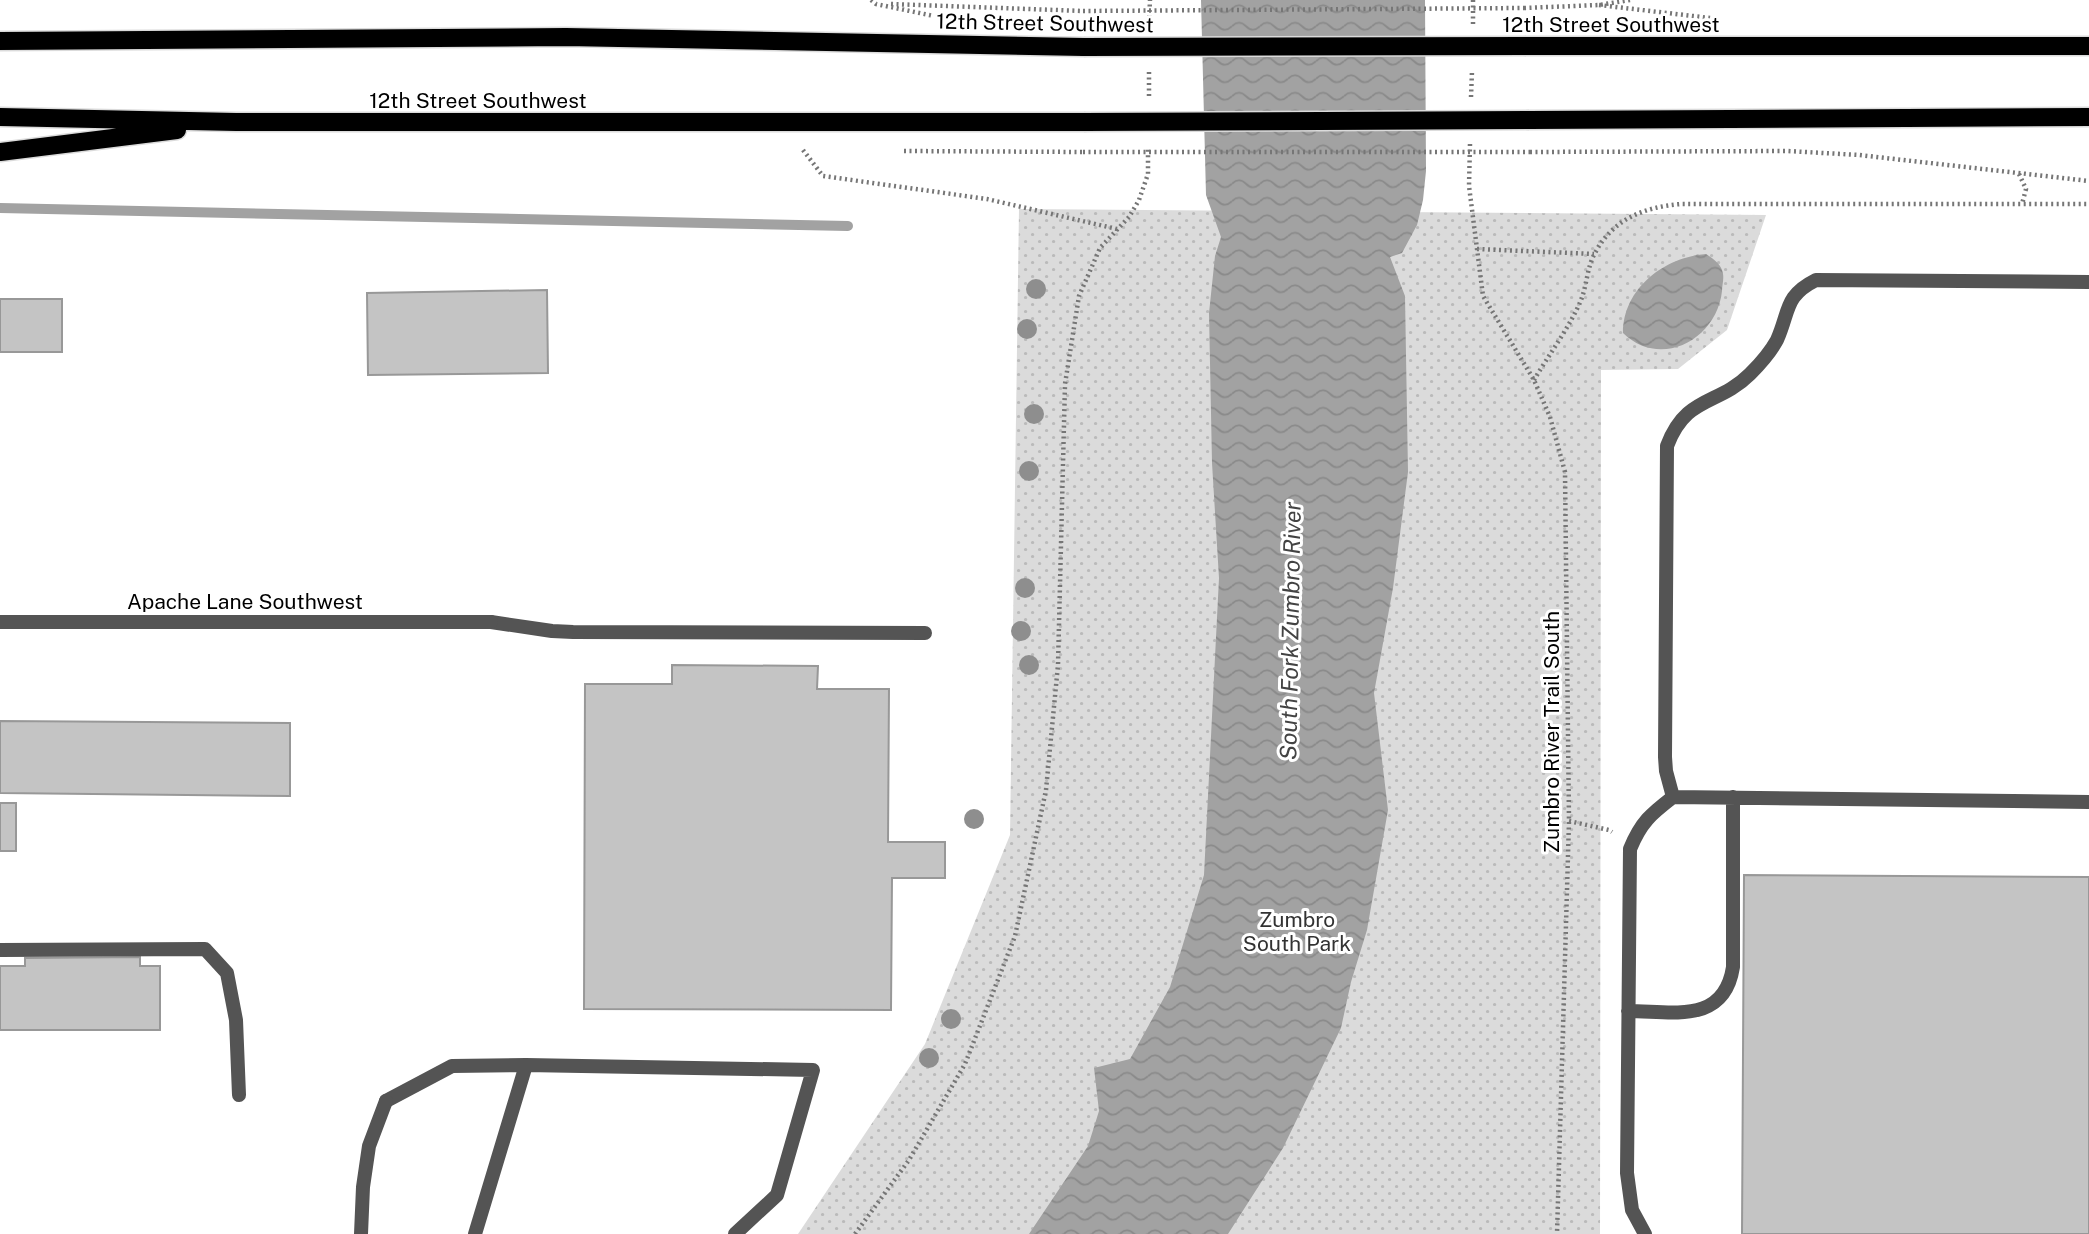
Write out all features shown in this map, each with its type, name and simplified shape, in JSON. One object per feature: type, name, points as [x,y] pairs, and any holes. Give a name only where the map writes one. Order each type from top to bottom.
[{"type":"main road","name":"12th Street Southwest","points":[[0,41],[566,37],[1084,47],[2089,46]]},
{"type":"main road","points":[[0,53],[88,41]]},
{"type":"main road","name":"12th Street Southwest","points":[[0,117],[236,122],[1084,122],[2089,117]]},
{"type":"main road","points":[[0,152],[236,122]]},
{"type":"street","points":[[1674,797],[1665,757],[1667,446],[1674,428],[1689,411],[1715,398],[1749,375],[1776,342],[1787,309],[1799,288],[1816,280],[2089,282]]},
{"type":"street","name":"Apache Lane Southwest","points":[[0,622],[491,622],[573,632],[925,633]]},
{"type":"street","points":[[1645,1234],[1632,1210],[1627,1172],[1628,1011],[1630,849],[1639,829],[1650,814],[1674,797],[2089,802]]},
{"type":"street","points":[[1628,1011],[1695,1012],[1714,1005],[1724,995],[1731,981],[1733,797]]},
{"type":"street","points":[[0,950],[205,949],[227,973],[236,1020],[239,1095]]},
{"type":"street","points":[[475,1234],[526,1065]]},
{"type":"street","points":[[361,1234],[363,1187],[369,1146],[386,1101],[452,1066],[813,1070],[777,1195],[735,1234]]},
{"type":"path","points":[[872,0],[876,4],[1083,10],[1524,8],[1599,5],[1630,0]]},
{"type":"path","points":[[816,150],[803,150],[823,176],[987,199],[1118,229],[1100,248],[1079,296],[1065,384],[1058,665],[1046,790],[1015,936],[965,1064],[909,1160],[855,1234]]},
{"type":"path","points":[[897,150],[1788,151],[1859,155],[2089,181]]},
{"type":"path","points":[[2019,174],[2026,189],[2022,204]]},
{"type":"path","points":[[1534,380],[1581,301],[1594,254],[1609,233],[1634,213],[1656,206],[2089,204]]},
{"type":"path","name":"Zumbro River Trail South","points":[[1557,1234],[1569,821],[1565,472],[1550,417],[1534,380],[1483,296],[1477,249],[1594,254]]},
{"type":"path","points":[[1569,821],[1609,830],[1630,849]]},
{"type":"green space","name":"Zumbro South Park","points":[[1019,209],[1766,215],[1727,330],[1678,369],[1601,370],[1600,1234],[798,1234],[925,1044],[1010,835]]},
{"type":"water","name":"South Fork Zumbro River","points":[[1201,0],[1425,0],[1426,171],[1423,200],[1417,225],[1402,253],[1390,257],[1405,296],[1408,472],[1393,588],[1374,693],[1388,810],[1367,930],[1351,982],[1341,1028],[1283,1148],[1228,1234],[1029,1234],[1088,1146],[1099,1111],[1094,1068],[1130,1059],[1170,987],[1204,875],[1219,578],[1212,463],[1209,313],[1215,256],[1221,237],[1206,195]]},
{"type":"water","points":[[1706,254],[1715,260],[1722,271],[1722,291],[1718,308],[1710,323],[1698,335],[1685,344],[1670,349],[1654,349],[1638,344],[1623,333],[1630,302],[1649,278],[1676,261]]},
{"type":"building","points":[[547,290],[548,373],[368,375],[367,293]]},
{"type":"building","points":[[0,299],[62,299],[62,352],[0,352]]},
{"type":"building","points":[[672,665],[818,666],[817,689],[889,689],[888,842],[945,842],[945,878],[892,878],[891,1010],[584,1009],[585,684],[672,684]]},
{"type":"building","points":[[0,721],[290,723],[290,796],[0,793]]},
{"type":"building","points":[[0,803],[16,803],[16,851],[0,851]]},
{"type":"building","points":[[1744,875],[2089,877],[2089,1234],[1742,1234]]},
{"type":"building","points":[[140,957],[140,966],[160,966],[160,1030],[0,1030],[0,966],[25,966],[25,958]]},
{"type":"waterway","points":[[0,208],[848,226]]}]
